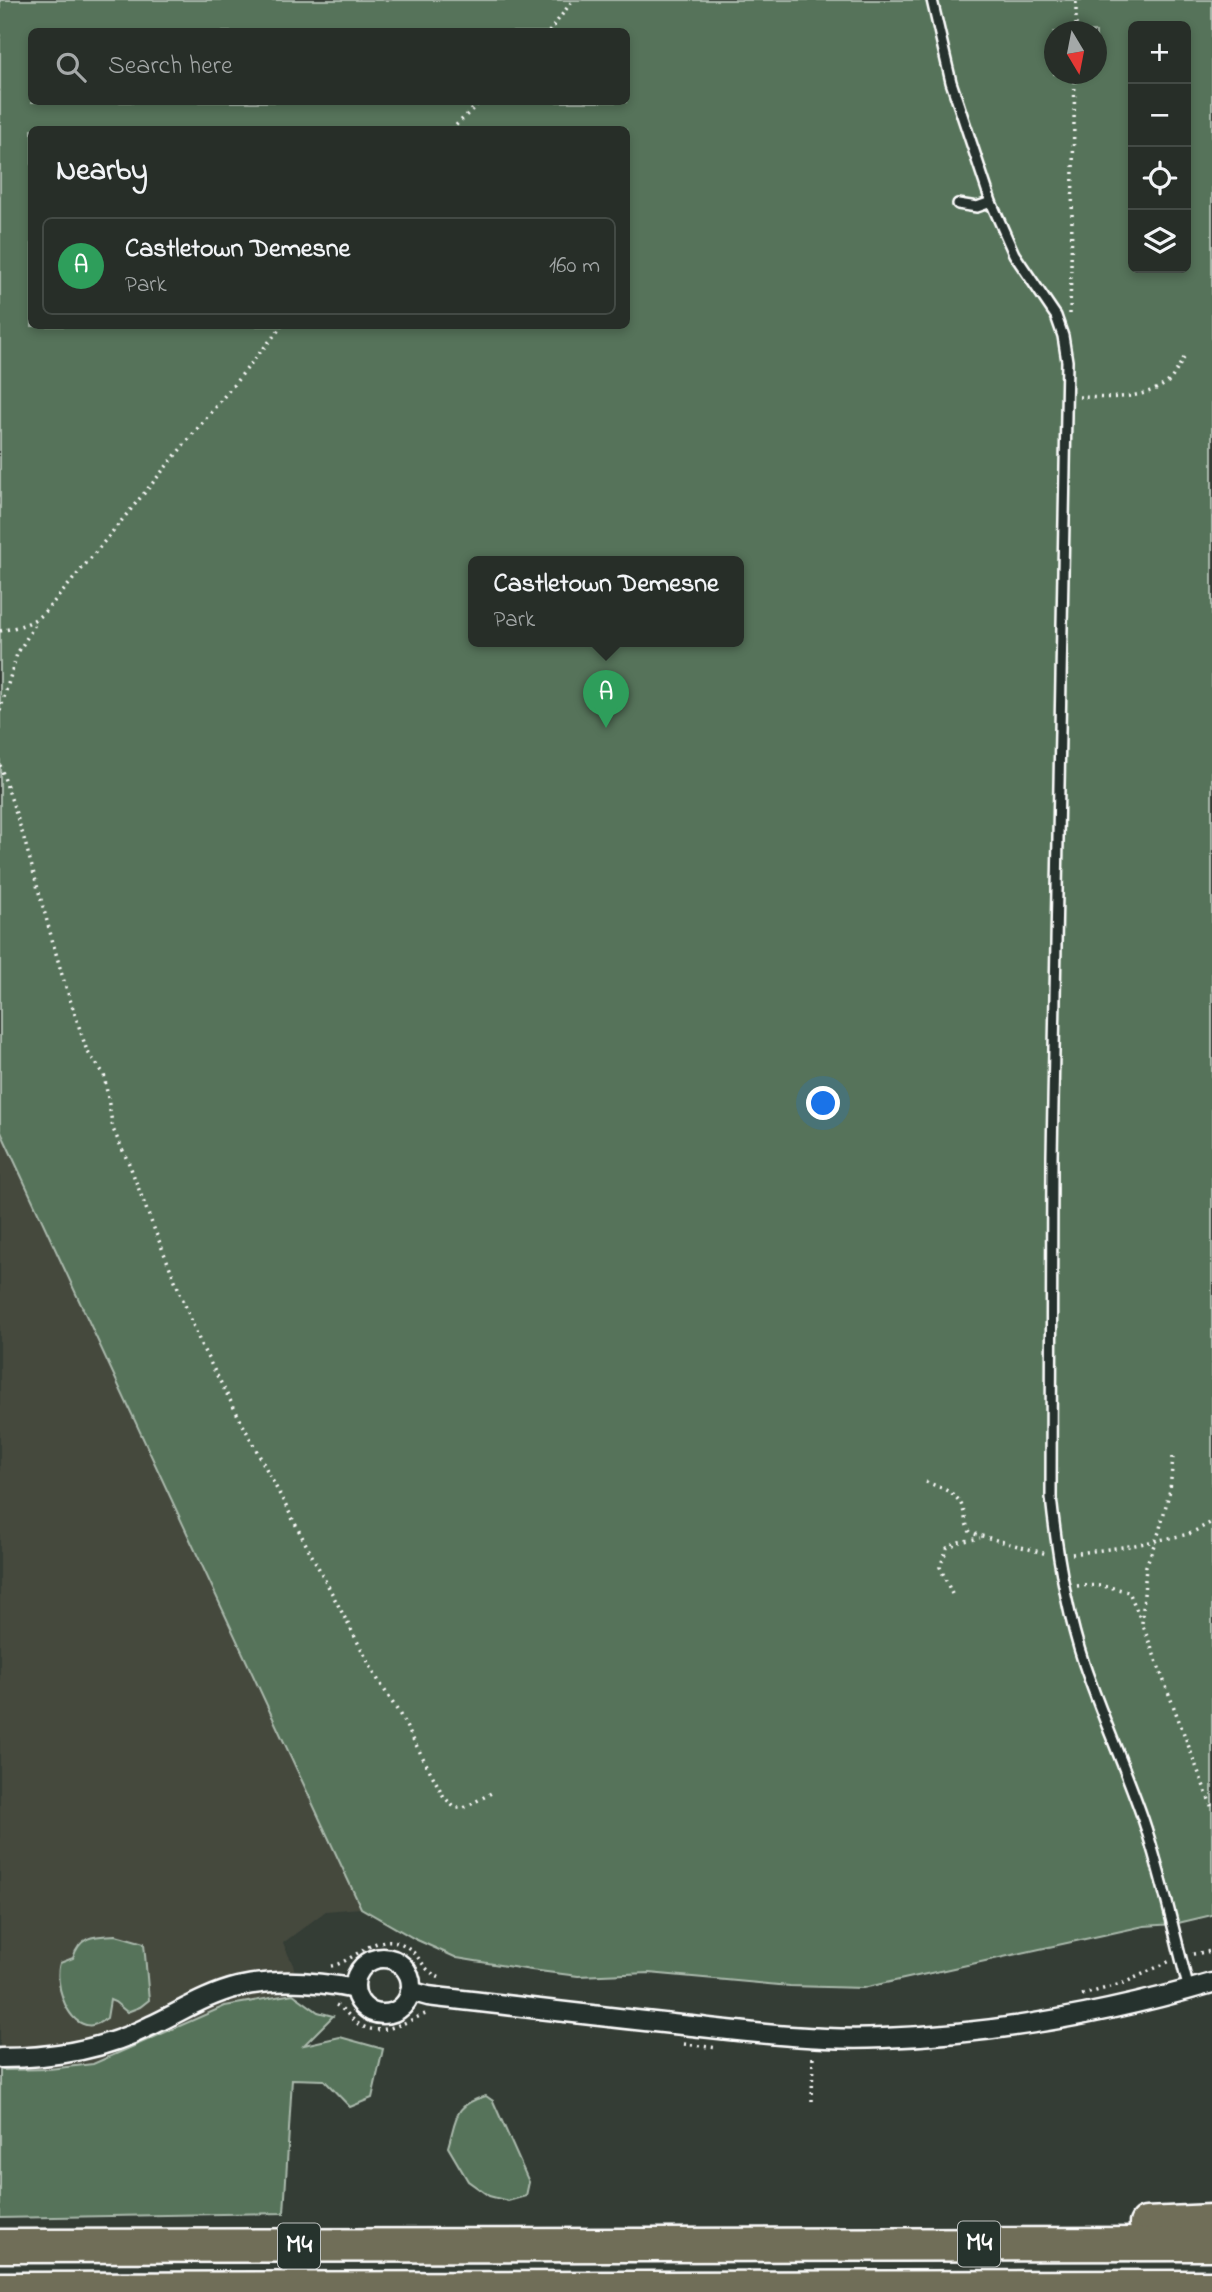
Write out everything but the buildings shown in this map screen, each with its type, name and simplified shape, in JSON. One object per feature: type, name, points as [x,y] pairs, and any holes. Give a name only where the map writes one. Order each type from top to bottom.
[{"type":"highway","points":[[747,2244],[876,2226],[1160,2224],[1212,2221]]},
{"type":"highway","name":"M4","points":[[0,2246],[1212,2244]]},
{"type":"highway","name":"M4","points":[[0,2289],[1212,2287]]},
{"type":"highway","points":[[574,2289],[626,2292]]},
{"type":"street","points":[[382,1958],[398,1962],[408,1975],[410,1991],[402,2006],[388,2014],[379,2014],[364,2007],[359,2000],[355,1989],[356,1976],[366,1964],[382,1958]]},
{"type":"street","points":[[0,2058],[65,2054],[97,2046],[151,2026],[195,2002],[239,1987],[294,1982],[323,1983],[355,1989]]},
{"type":"street","points":[[410,1991],[428,1996],[629,2019],[814,2037],[882,2038],[1005,2027],[1098,2012],[1212,1983]]},
{"type":"lane","points":[[932,0],[951,82],[991,202],[1014,254],[1056,316],[1067,361],[1052,1156],[1051,1497],[1064,1588],[1083,1662],[1150,1840],[1189,1990]]},
{"type":"lane","points":[[958,204],[977,207],[991,202]]},
{"type":"path","points":[[552,28],[573,0]]},
{"type":"path","points":[[1076,0],[1076,21]]},
{"type":"path","points":[[1070,315],[1075,84]]},
{"type":"path","points":[[455,126],[477,105]]},
{"type":"path","points":[[0,711],[18,654],[38,619],[280,329]]},
{"type":"path","points":[[1068,396],[1113,398],[1143,393],[1169,381],[1184,358]]},
{"type":"path","points":[[0,631],[25,626],[38,619]]},
{"type":"path","points":[[0,765],[87,1051],[104,1074],[113,1129],[202,1347],[375,1675],[399,1713],[444,1797],[455,1808],[464,1808],[495,1791]]},
{"type":"path","points":[[1142,1623],[1146,1566],[1170,1490],[1173,1457]]},
{"type":"path","points":[[926,1482],[950,1492],[961,1504],[966,1526],[971,1533],[1059,1556],[1189,1534],[1212,1522]]},
{"type":"path","points":[[952,1594],[940,1567],[947,1548],[959,1542],[982,1537]]},
{"type":"path","points":[[1064,1588],[1090,1585],[1129,1592],[1212,1808]]},
{"type":"path","points":[[323,1967],[343,1963],[366,1946],[393,1942],[405,1945],[432,1975],[446,1980]]},
{"type":"path","points":[[1079,1996],[1124,1983],[1180,1956],[1212,1951]]},
{"type":"path","points":[[812,2101],[814,2037]]},
{"type":"shaded area","points":[[0,1130],[361,1908],[326,1911],[283,1943],[294,1967],[293,1994],[302,2045],[340,2037],[383,2049],[372,2098],[350,2107],[324,2080],[292,2079],[284,2213],[0,2218]]},
{"type":"green space","points":[[0,0],[1212,0],[1212,1915],[1174,1924],[1144,1926],[863,1988],[790,1986],[649,1973],[578,1976],[457,1958],[415,1939],[361,1908],[0,1130]]},
{"type":"green space","points":[[116,1935],[144,1943],[149,2000],[127,2012],[110,2000],[107,2018],[95,2025],[86,2025],[72,2016],[63,1999],[59,1980],[60,1963],[73,1958],[80,1945],[89,1938]]},
{"type":"green space","points":[[293,1994],[318,2012],[333,2016],[304,2045],[340,2037],[383,2049],[372,2098],[350,2107],[324,2080],[292,2079],[284,2213],[0,2218],[0,2070],[49,2069],[93,2064],[225,2006]]},
{"type":"green space","points":[[486,2096],[493,2101],[529,2182],[526,2196],[508,2201],[489,2196],[468,2181],[448,2147],[455,2120],[462,2108]]},
{"type":"place","name":"Castletown Demesne","points":[[606,728]]}]
